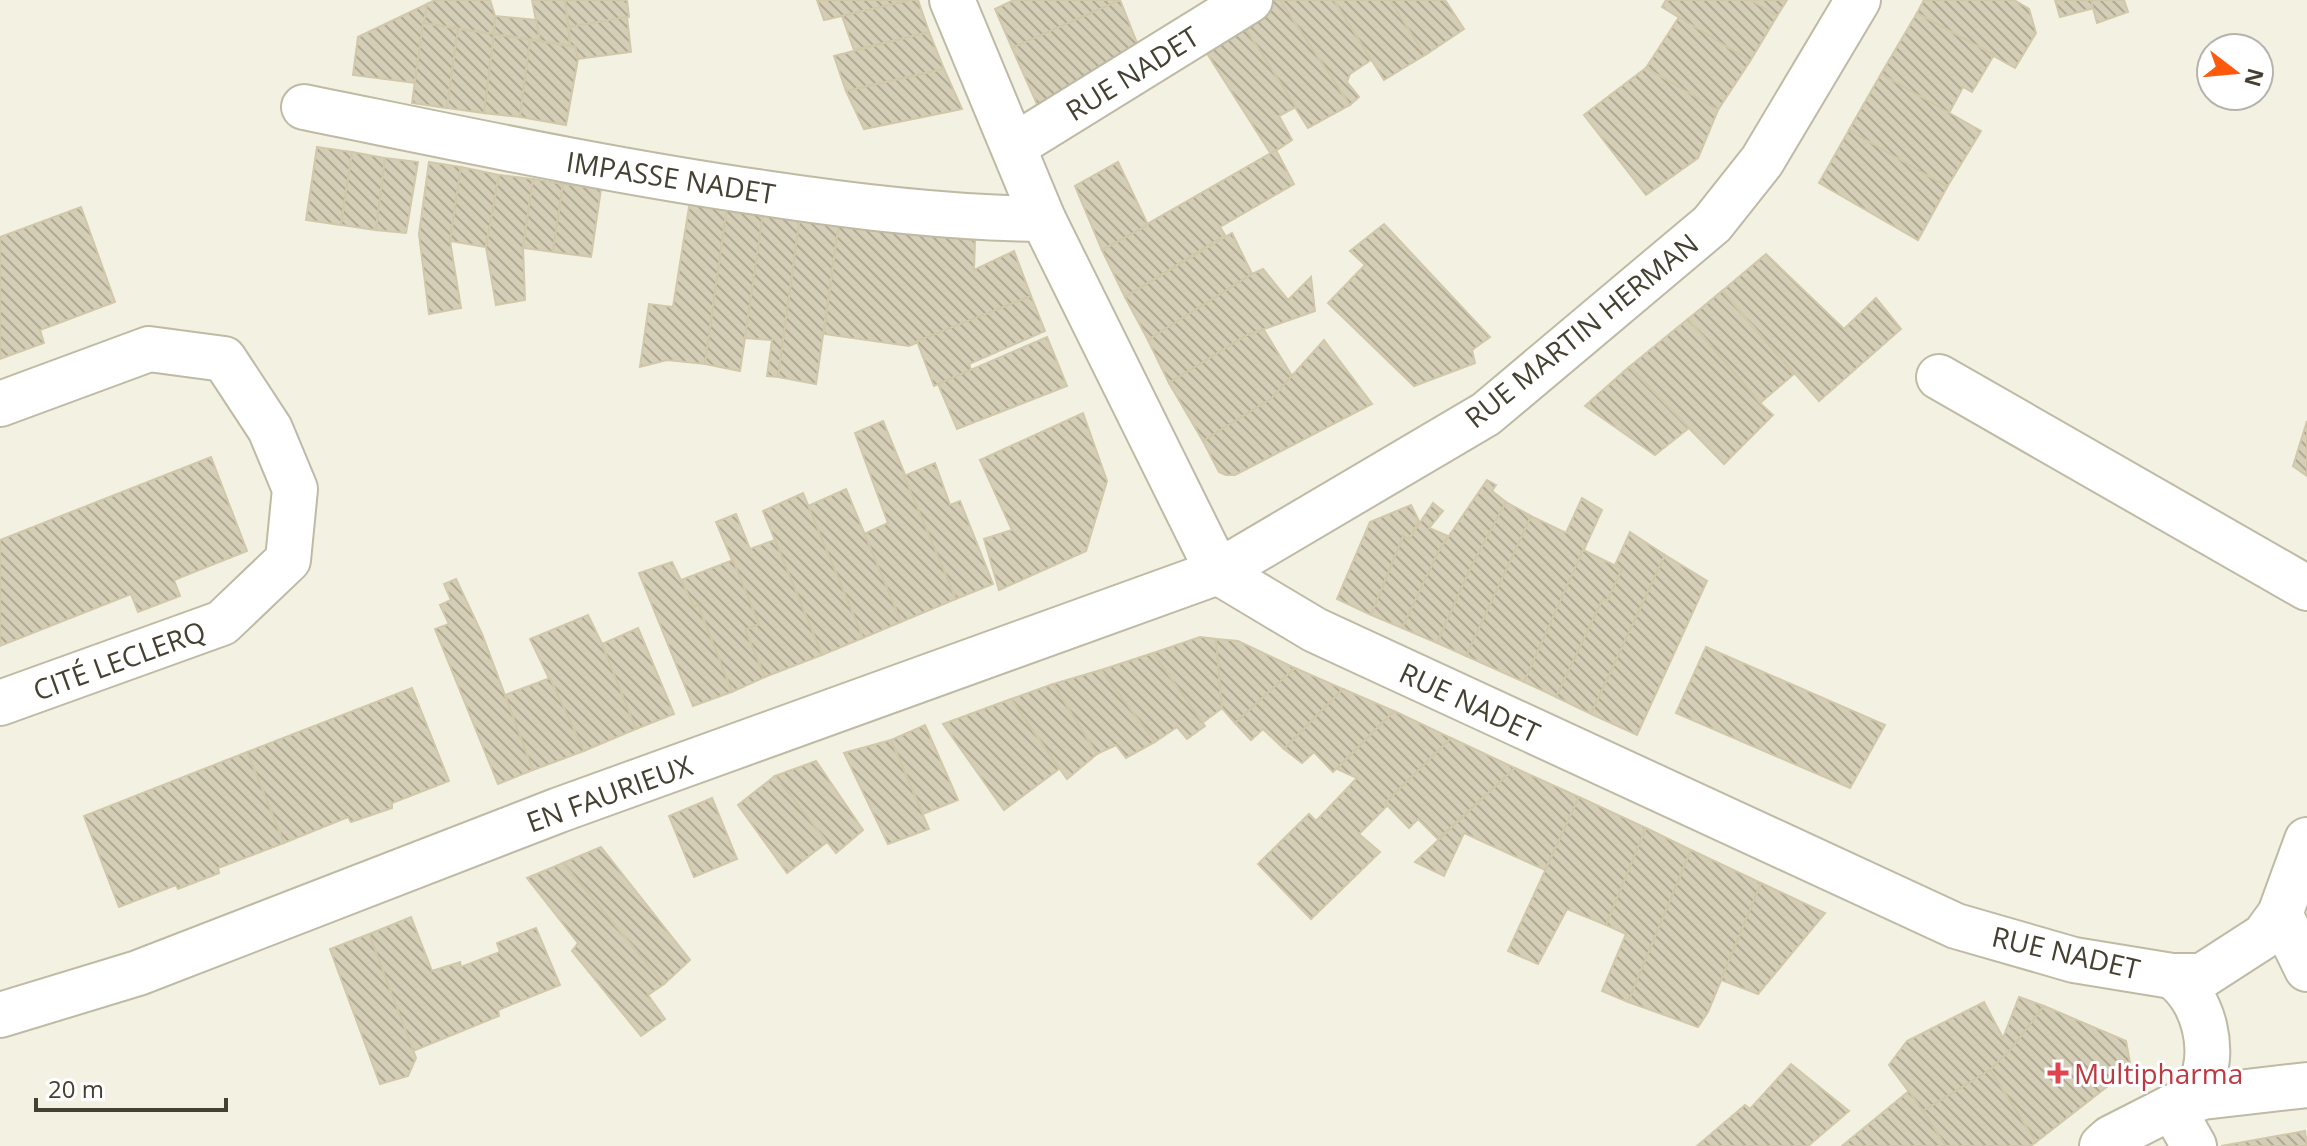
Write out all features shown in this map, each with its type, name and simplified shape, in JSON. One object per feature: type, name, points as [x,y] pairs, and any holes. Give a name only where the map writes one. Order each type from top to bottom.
[{"type":"street","points":[[952,0],[1043,219],[1218,572]]},
{"type":"street","name":"RUE NADET","points":[[1014,146],[1250,0]]},
{"type":"street","name":"RUE MARTIN HERMAN","points":[[1218,572],[1486,414],[1712,224],[1762,161],[1858,0]]},
{"type":"street","name":"IMPASSE NADET","points":[[304,107],[645,176],[878,210],[1043,219]]},
{"type":"street","name":"CITÉ LECLERQ","points":[[0,404],[149,349],[224,359],[270,429],[295,489],[288,560],[222,623],[0,703]]},
{"type":"street","points":[[1939,377],[2307,588]]},
{"type":"street","name":"RUE NADET","points":[[1218,572],[1315,630],[1956,926],[2074,960],[2172,976],[2202,976],[2264,936],[2280,914]]},
{"type":"street","name":"EN FAURIEUX","points":[[0,1015],[138,973],[559,810],[1218,572]]},
{"type":"street","points":[[2307,840],[2280,914],[2307,969]]},
{"type":"street","points":[[2172,976],[2186,985],[2199,1007],[2208,1041],[2198,1088],[2178,1105]]},
{"type":"street","points":[[2102,1146],[2111,1138],[2178,1105],[2203,1097],[2307,1085]]},
{"type":"street","points":[[2178,1105],[2194,1146]]},
{"type":"building","points":[[435,0],[490,0],[495,16],[494,34],[423,23],[427,4]]},
{"type":"building","points":[[532,0],[565,0],[570,45],[540,41]]},
{"type":"building","points":[[565,0],[627,0],[629,17],[569,27]]},
{"type":"building","points":[[817,0],[911,0],[824,20]]},
{"type":"building","points":[[918,0],[929,32],[854,50],[842,16]]},
{"type":"building","points":[[1014,0],[1120,0],[1012,48],[995,9]]},
{"type":"building","points":[[1120,0],[1141,53],[1041,113],[1012,48]]},
{"type":"building","points":[[1273,0],[1280,0],[1350,105],[1308,128],[1240,20]]},
{"type":"building","points":[[1280,0],[1334,0],[1371,60],[1350,74],[1347,82],[1359,97],[1350,105]]},
{"type":"building","points":[[1334,0],[1390,0],[1425,55],[1384,80]]},
{"type":"building","points":[[1390,0],[1445,0],[1464,29],[1425,55]]},
{"type":"building","points":[[1666,0],[1751,0],[1777,16],[1750,61],[1662,7]]},
{"type":"building","points":[[1751,0],[1787,0],[1777,16]]},
{"type":"building","points":[[1924,0],[2014,0],[2029,9],[2036,33],[2015,68],[1917,13]]},
{"type":"building","points":[[2055,0],[2091,0],[2094,8],[2060,17]]},
{"type":"building","points":[[2091,0],[2124,0],[2128,12],[2097,23]]},
{"type":"building","points":[[427,4],[415,83],[353,75],[358,37]]},
{"type":"building","points":[[1917,13],[1994,55],[1972,92],[1963,87],[1949,113],[1881,74]]},
{"type":"building","points":[[495,16],[536,20],[540,41],[494,34]]},
{"type":"building","points":[[627,17],[631,52],[578,59],[575,47],[570,45],[569,27]]},
{"type":"building","points":[[1679,17],[1750,61],[1718,110],[1646,68]]},
{"type":"building","points":[[1240,20],[1296,107],[1279,116],[1292,140],[1271,154],[1201,44]]},
{"type":"building","points":[[423,23],[458,29],[447,108],[412,103]]},
{"type":"building","points":[[458,29],[494,34],[484,113],[447,108]]},
{"type":"building","points":[[929,32],[944,69],[846,91],[834,56]]},
{"type":"building","points":[[494,34],[530,40],[520,117],[484,113]]},
{"type":"building","points":[[530,40],[575,47],[578,59],[566,125],[520,117]]},
{"type":"building","points":[[1646,68],[1718,110],[1698,158],[1646,195],[1584,115]]},
{"type":"building","points":[[944,69],[962,109],[864,129],[846,91]]},
{"type":"building","points":[[1881,74],[1981,131],[1947,187],[1849,130]]},
{"type":"building","points":[[1849,130],[1947,187],[1918,240],[1819,183]]},
{"type":"building","points":[[317,147],[352,152],[341,225],[306,220]]},
{"type":"building","points":[[1276,150],[1294,184],[1220,227],[1225,235],[1125,297],[1102,250]]},
{"type":"building","points":[[352,152],[385,158],[376,230],[341,225]]},
{"type":"building","points":[[385,158],[418,162],[406,233],[376,230]]},
{"type":"building","points":[[429,162],[461,167],[450,241],[461,308],[429,314],[419,234]]},
{"type":"building","points":[[1118,162],[1148,225],[1102,250],[1075,186]]},
{"type":"building","points":[[461,167],[499,175],[486,247],[450,241]]},
{"type":"building","points":[[499,175],[533,179],[523,248],[525,300],[496,305],[486,247]]},
{"type":"building","points":[[533,179],[563,184],[553,252],[523,248]]},
{"type":"building","points":[[563,184],[601,189],[591,257],[553,252]]},
{"type":"building","points":[[690,201],[727,207],[705,364],[667,360],[640,367],[649,304],[673,307]]},
{"type":"building","points":[[81,207],[115,302],[40,330],[44,343],[0,359],[0,237]]},
{"type":"building","points":[[727,207],[764,212],[740,371],[705,364]]},
{"type":"building","points":[[763,213],[800,217],[778,377],[767,376],[772,340],[745,338]]},
{"type":"building","points":[[800,217],[839,222],[816,384],[778,377]]},
{"type":"building","points":[[839,222],[975,240],[974,270],[1014,251],[1031,296],[909,346],[824,334]]},
{"type":"building","points":[[1384,224],[1490,337],[1472,350],[1475,363],[1414,386],[1328,303],[1365,265],[1350,251]]},
{"type":"building","points":[[1232,233],[1252,274],[1148,340],[1125,297]]},
{"type":"building","points":[[1766,254],[1844,329],[1876,298],[1901,329],[1819,401],[1722,291]]},
{"type":"building","points":[[1263,269],[1288,300],[1311,277],[1315,311],[1247,335],[1169,383],[1148,340]]},
{"type":"building","points":[[1722,291],[1794,374],[1760,403],[1688,319]]},
{"type":"building","points":[[1031,296],[1045,331],[969,364],[971,370],[934,386],[917,341]]},
{"type":"building","points":[[1688,319],[1773,415],[1724,464],[1629,367]]},
{"type":"building","points":[[1264,330],[1292,376],[1272,398],[1203,441],[1169,383],[1247,335]]},
{"type":"building","points":[[1047,337],[1067,386],[957,429],[938,384]]},
{"type":"building","points":[[1324,340],[1372,404],[1235,475],[1219,472],[1203,441],[1272,398]]},
{"type":"building","points":[[1629,367],[1689,428],[1655,455],[1585,406]]},
{"type":"building","points":[[1083,413],[1107,481],[1086,551],[999,590],[984,539],[1012,530],[980,460]]},
{"type":"building","points":[[883,421],[956,599],[901,622],[864,534],[888,523],[855,433]]},
{"type":"building","points":[[2307,421],[2307,476],[2293,466]]},
{"type":"building","points":[[211,457],[247,551],[174,580],[180,596],[138,612],[131,594],[0,646],[0,540]]},
{"type":"building","points":[[935,463],[950,505],[960,501],[993,584],[956,599],[904,476]]},
{"type":"building","points":[[1487,480],[1496,485],[1492,491],[1506,502],[1471,567],[1437,643],[1402,628],[1438,552]]},
{"type":"building","points":[[846,489],[901,622],[863,638],[808,506]]},
{"type":"building","points":[[803,493],[863,638],[822,655],[763,511]]},
{"type":"building","points":[[1582,498],[1602,510],[1524,682],[1466,656],[1531,516],[1566,533]]},
{"type":"building","points":[[1506,502],[1531,516],[1466,656],[1437,643],[1471,567]]},
{"type":"building","points":[[1433,503],[1443,511],[1429,528],[1448,536],[1402,628],[1371,615],[1403,536],[1409,539]]},
{"type":"building","points":[[1411,505],[1419,521],[1409,539],[1403,536],[1371,615],[1337,599],[1370,522]]},
{"type":"building","points":[[736,514],[750,549],[775,540],[822,655],[765,677],[745,630],[759,624],[716,522]]},
{"type":"building","points":[[1630,532],[1665,555],[1591,714],[1556,697],[1603,598],[1607,601],[1622,569],[1615,565]]},
{"type":"building","points":[[1583,550],[1622,569],[1607,601],[1603,598],[1556,697],[1524,682]]},
{"type":"building","points":[[1665,555],[1707,581],[1637,735],[1591,714]]},
{"type":"building","points":[[733,560],[759,624],[745,630],[765,677],[732,692],[698,605],[694,607],[681,580]]},
{"type":"building","points":[[672,562],[694,607],[698,605],[732,692],[693,706],[639,573]]},
{"type":"building","points":[[456,579],[482,634],[533,770],[498,784],[435,629],[449,624],[440,605],[451,600],[444,584]]},
{"type":"building","points":[[588,615],[636,729],[584,751],[530,639]]},
{"type":"building","points":[[638,628],[674,714],[636,729],[602,644]]},
{"type":"building","points":[[1200,637],[1216,639],[1222,708],[1202,723],[1153,653]]},
{"type":"building","points":[[1216,639],[1238,641],[1295,668],[1235,723],[1222,708]]},
{"type":"building","points":[[1706,647],[1885,725],[1850,788],[1676,713]]},
{"type":"building","points":[[1153,653],[1205,726],[1187,739],[1177,727],[1155,742],[1101,670]]},
{"type":"building","points":[[1295,668],[1343,689],[1284,749],[1263,729],[1251,740],[1235,723]]},
{"type":"building","points":[[1101,670],[1155,742],[1126,758],[1116,745],[1097,754],[1053,684]]},
{"type":"building","points":[[550,678],[584,751],[533,770],[505,695]]},
{"type":"building","points":[[1053,684],[1097,754],[1067,779],[1011,699]]},
{"type":"building","points":[[412,688],[449,781],[392,803],[392,808],[351,822],[348,817],[284,843],[247,752]]},
{"type":"building","points":[[1343,689],[1394,711],[1333,772],[1314,752],[1302,763],[1284,749]]},
{"type":"building","points":[[1011,699],[1059,769],[1004,810],[943,724]]},
{"type":"building","points":[[1394,711],[1451,738],[1385,803],[1388,805],[1359,834],[1380,852],[1311,919],[1258,864],[1309,814],[1316,821],[1357,778],[1337,769]]},
{"type":"building","points":[[925,725],[958,800],[923,814],[891,740]]},
{"type":"building","points":[[1451,738],[1515,768],[1438,839],[1418,819],[1409,828],[1385,803]]},
{"type":"building","points":[[891,740],[929,829],[888,844],[844,753]]},
{"type":"building","points":[[247,752],[284,843],[218,868],[219,873],[178,889],[176,885],[119,907],[84,816]]},
{"type":"building","points":[[816,761],[863,830],[836,853],[775,776]]},
{"type":"building","points":[[1515,768],[1579,797],[1545,870],[1464,833],[1444,876],[1415,862]]},
{"type":"building","points":[[775,776],[827,842],[787,873],[738,805]]},
{"type":"building","points":[[1579,797],[1646,828],[1606,925],[1567,909],[1538,964],[1508,951]]},
{"type":"building","points":[[712,798],[737,859],[694,877],[669,816]]},
{"type":"building","points":[[1646,828],[1691,850],[1628,1002],[1602,991],[1626,934],[1606,925]]},
{"type":"building","points":[[601,847],[690,960],[664,984],[563,863]]},
{"type":"building","points":[[1691,850],[1761,883],[1708,1012],[1698,1027],[1628,1002]]},
{"type":"building","points":[[563,863],[664,984],[648,995],[665,1019],[641,1036],[572,951],[578,943],[527,878]]},
{"type":"building","points":[[1761,883],[1825,913],[1758,994],[1721,980]]},
{"type":"building","points":[[411,917],[432,971],[460,962],[461,967],[500,952],[497,943],[536,928],[560,985],[498,1010],[499,1016],[413,1051],[369,934]]},
{"type":"building","points":[[369,934],[416,1058],[408,1076],[380,1084],[330,949]]},
{"type":"building","points":[[2019,997],[2044,1006],[2011,1049],[1990,1070],[1923,1111],[1889,1065],[1907,1041],[1984,1002],[2003,1038]]},
{"type":"building","points":[[2044,1006],[2126,1041],[2131,1068],[2036,1142],[1990,1070],[2011,1049]]},
{"type":"building","points":[[1791,1064],[1849,1111],[1808,1146],[1697,1146],[1745,1105],[1750,1109]]},
{"type":"building","points":[[1990,1070],[2036,1142],[2031,1146],[1946,1146],[1923,1111]]},
{"type":"building","points":[[1909,1091],[1946,1146],[1842,1146]]},
{"type":"building","points":[[2305,1131],[2307,1146],[2221,1146]]},
{"type":"place","name":"Multipharma","points":[[2058,1073]]}]
